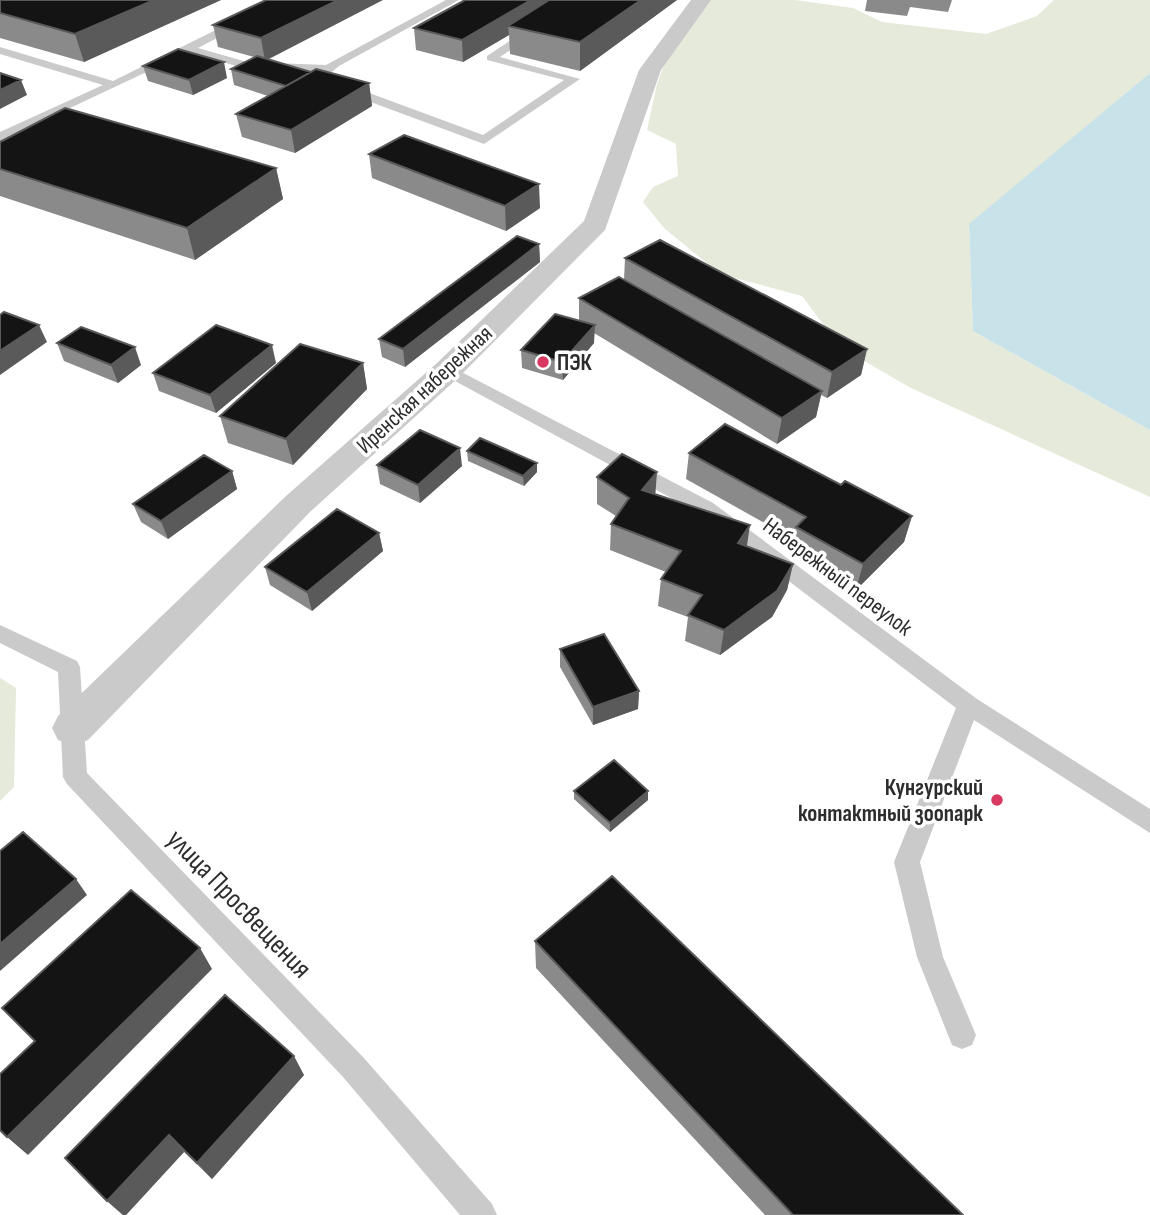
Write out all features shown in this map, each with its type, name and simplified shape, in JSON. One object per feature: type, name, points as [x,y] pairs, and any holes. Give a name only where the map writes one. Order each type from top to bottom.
[{"type":"street","name":"Иренская набережная","points":[[73,728],[298,504],[448,370],[596,224],[650,70],[701,0]]},
{"type":"lane","points":[[0,137],[114,85],[284,0]]},
{"type":"lane","points":[[454,0],[328,69],[318,78],[484,140],[574,79],[491,58],[578,0]]},
{"type":"lane","points":[[187,48],[246,65],[328,69]]},
{"type":"lane","points":[[0,50],[114,85]]},
{"type":"lane","name":"Набережный переулок","points":[[448,370],[706,508],[969,705],[1150,822]]},
{"type":"lane","name":"улица Просвещения","points":[[0,633],[69,667],[75,777],[353,1067],[481,1215]]},
{"type":"lane","points":[[962,1035],[930,957],[907,862],[969,705]]},
{"type":"shaded area","points":[[707,0],[795,0],[853,8],[882,22],[986,34],[1037,16],[1054,0],[1150,0],[1150,73],[969,225],[973,331],[1150,430],[1150,497],[911,388],[840,347],[802,296],[720,274],[664,228],[643,202],[653,187],[678,176],[676,144],[647,130],[657,84],[666,60]]},
{"type":"shaded area","points":[[0,678],[16,688],[14,787],[0,801]]},
{"type":"water","points":[[1150,73],[1150,430],[973,331],[969,224]]},
{"type":"building","points":[[0,0],[154,0],[75,34],[0,13]]},
{"type":"building","points":[[266,0],[338,0],[261,38],[213,25]]},
{"type":"building","points":[[465,0],[531,0],[462,40],[414,28]]},
{"type":"building","points":[[549,0],[641,0],[580,42],[508,26]]},
{"type":"building","points":[[178,49],[224,62],[189,80],[143,66]]},
{"type":"building","points":[[257,56],[311,72],[286,86],[231,69]]},
{"type":"building","points":[[316,69],[369,83],[291,130],[236,114]]},
{"type":"building","points":[[0,73],[21,80],[0,90]]},
{"type":"building","points":[[65,108],[276,168],[187,228],[0,169],[0,142]]},
{"type":"building","points":[[404,135],[539,184],[505,206],[369,154]]},
{"type":"building","points":[[517,236],[539,244],[403,349],[379,339]]},
{"type":"building","points":[[660,240],[867,349],[832,372],[625,258]]},
{"type":"building","points":[[619,277],[822,391],[782,418],[579,298]]},
{"type":"building","points":[[4,312],[39,325],[0,351],[0,315]]},
{"type":"building","points":[[555,314],[595,325],[562,362],[521,350]]},
{"type":"building","points":[[216,325],[272,345],[210,395],[153,373]]},
{"type":"building","points":[[81,327],[135,347],[111,365],[57,343]]},
{"type":"building","points":[[300,344],[363,363],[286,439],[220,416]]},
{"type":"building","points":[[725,424],[841,485],[845,481],[912,516],[863,564],[796,527],[806,517],[689,453]]},
{"type":"building","points":[[420,430],[460,448],[418,485],[377,465]]},
{"type":"building","points":[[480,438],[537,463],[523,476],[467,451]]},
{"type":"building","points":[[622,454],[657,472],[642,490],[750,525],[738,543],[793,564],[777,591],[724,630],[688,615],[702,595],[661,579],[681,551],[611,524],[629,498],[597,477]]},
{"type":"building","points":[[204,455],[232,471],[161,521],[133,504]]},
{"type":"building","points":[[337,509],[379,533],[307,592],[265,567]]},
{"type":"building","points":[[604,634],[639,691],[593,707],[560,649]]},
{"type":"building","points":[[614,760],[648,791],[610,823],[574,791]]},
{"type":"building","points":[[23,832],[76,879],[0,944],[0,851]]},
{"type":"building","points":[[612,876],[963,1215],[793,1215],[535,941]]},
{"type":"building","points":[[131,890],[200,948],[7,1137],[0,1130],[0,1074],[35,1041],[2,1008]]},
{"type":"building","points":[[225,995],[294,1056],[197,1163],[169,1135],[107,1201],[65,1158]]},
{"type":"place","name":"ПЭК","points":[[543,362]]},
{"type":"place","name":"Кунгурский контактный зоопарк","points":[[997,800]]}]
